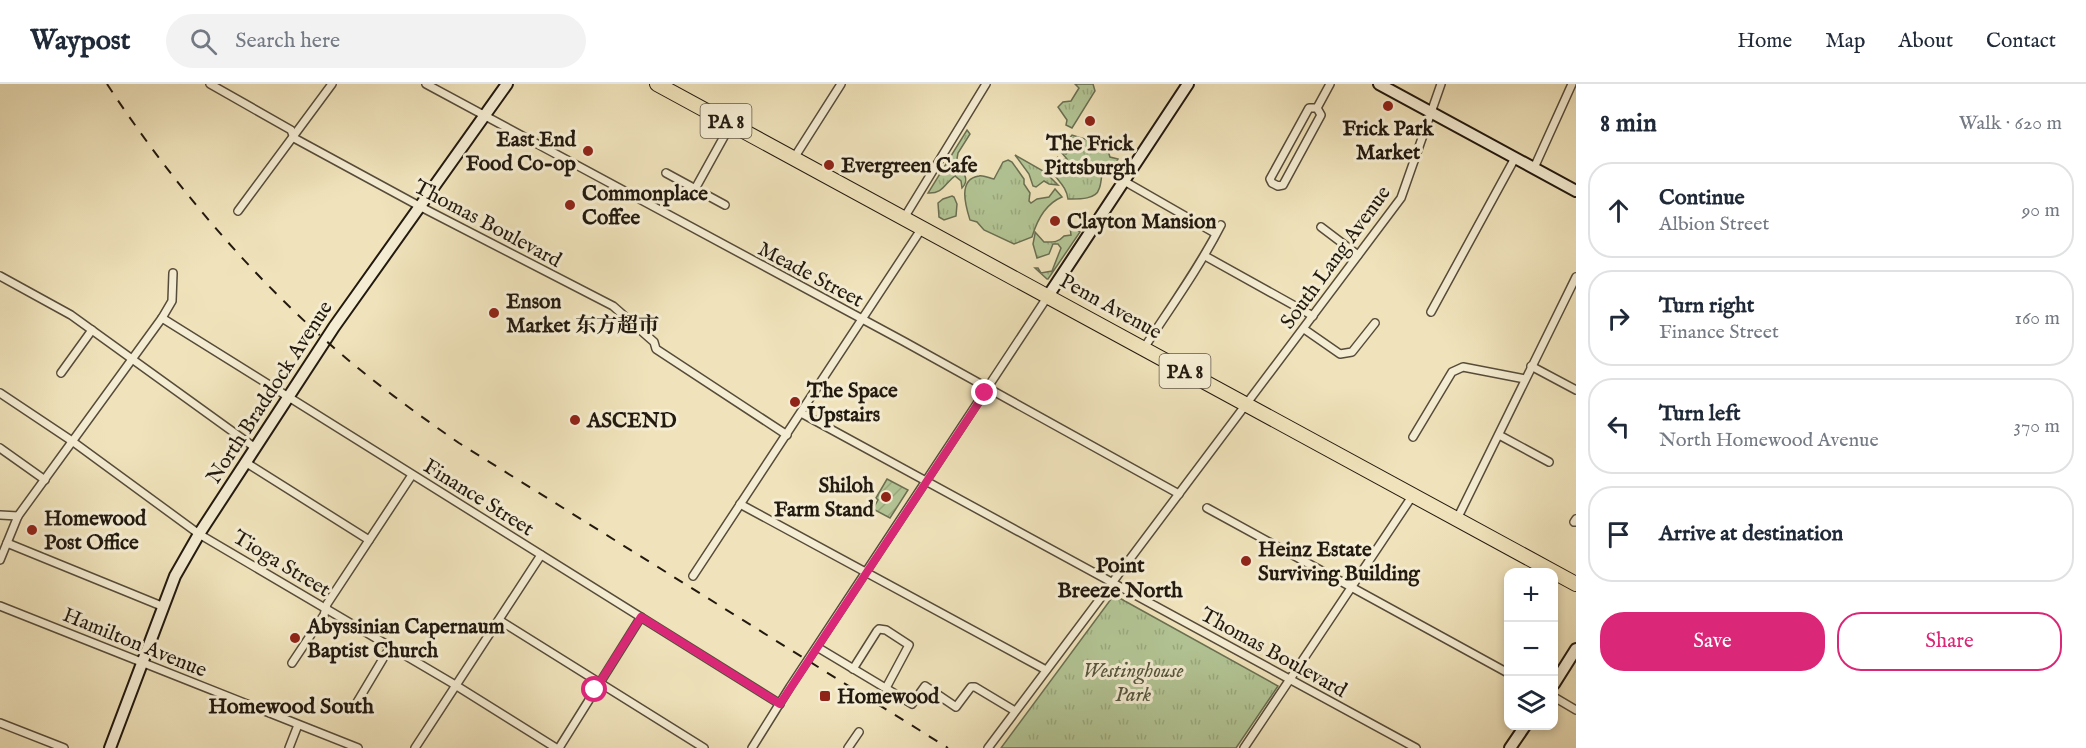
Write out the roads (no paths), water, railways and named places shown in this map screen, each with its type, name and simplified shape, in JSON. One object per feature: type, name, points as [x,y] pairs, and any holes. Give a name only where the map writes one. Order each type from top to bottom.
[{"type":"highway","name":"Penn Avenue","points":[[663,85],[1576,584]]},
{"type":"main road","name":"North Braddock Avenue","points":[[111,748],[175,576],[200,534],[254,447],[334,327],[507,84]]},
{"type":"main road","points":[[1048,296],[1188,84]]},
{"type":"main road","points":[[1379,84],[1576,191]]},
{"type":"main road","points":[[1558,678],[1576,649]]},
{"type":"main road","points":[[1510,748],[1522,730]]},
{"type":"street","name":"Thomas Boulevard","points":[[210,84],[291,130],[294,138],[421,207],[613,306],[654,342],[656,349],[787,435]]},
{"type":"street","points":[[237,211],[294,138],[332,84]]},
{"type":"street","name":"Meade Street","points":[[426,84],[1179,494]]},
{"type":"street","points":[[794,158],[840,84]]},
{"type":"street","points":[[1317,108],[1330,84]]},
{"type":"street","name":"South Lang Avenue","points":[[988,748],[1401,198],[1440,84]]},
{"type":"street","points":[[1534,168],[1572,84]]},
{"type":"street","points":[[904,218],[984,85]]},
{"type":"street","points":[[1310,108],[1317,108],[1320,115],[1284,185],[1278,186],[1272,183],[1270,179],[1310,108]]},
{"type":"street","points":[[695,189],[731,124]]},
{"type":"street","points":[[1431,312],[1515,158]]},
{"type":"street","points":[[666,172],[725,205]]},
{"type":"street","points":[[1124,181],[1213,232]]},
{"type":"street","points":[[1144,348],[1205,256],[1221,225]]},
{"type":"street","points":[[1321,227],[1358,255]]},
{"type":"street","points":[[693,576],[922,228]]},
{"type":"street","points":[[1205,256],[1312,316]]},
{"type":"street","points":[[0,560],[18,516],[162,318],[172,301],[173,273]]},
{"type":"street","points":[[0,276],[71,315],[254,447]]},
{"type":"street","points":[[1457,519],[1525,379],[1573,294],[1576,277]]},
{"type":"street","points":[[752,748],[1048,296]]},
{"type":"street","name":"Finance Street","points":[[162,318],[780,704]]},
{"type":"street","points":[[1304,329],[1340,354],[1352,352],[1375,323]]},
{"type":"street","points":[[61,373],[92,330]]},
{"type":"street","points":[[1532,366],[1576,390]]},
{"type":"street","points":[[1413,437],[1456,368],[1463,367],[1525,379]]},
{"type":"street","name":"Tioga Street","points":[[0,393],[72,441],[200,534],[557,748]]},
{"type":"street","name":"Thomas Boulevard","points":[[801,413],[1416,748]]},
{"type":"street","points":[[1499,435],[1549,462]]},
{"type":"street","points":[[0,448],[45,480]]},
{"type":"street","points":[[245,462],[369,540]]},
{"type":"street","points":[[292,663],[412,475]]},
{"type":"street","points":[[1244,748],[1413,495]]},
{"type":"street","points":[[740,504],[1046,670]]},
{"type":"street","points":[[1207,508],[1504,670]]},
{"type":"street","points":[[0,515],[18,516]]},
{"type":"street","points":[[7,543],[164,607]]},
{"type":"street","points":[[415,748],[541,555]]},
{"type":"street","name":"Hamilton Avenue","points":[[0,606],[358,748]]},
{"type":"street","points":[[557,748],[641,617]]},
{"type":"street","points":[[499,620],[704,748]]},
{"type":"street","points":[[853,669],[877,631],[886,630],[909,645],[886,688]]},
{"type":"street","points":[[353,709],[390,647]]},
{"type":"street","points":[[817,647],[912,704],[925,686],[956,707],[971,687],[975,687],[1015,711]]},
{"type":"street","points":[[1558,699],[1576,710]]},
{"type":"street","points":[[0,723],[64,748]]},
{"type":"street","points":[[289,748],[298,725]]},
{"type":"street","points":[[848,748],[859,732]]},
{"type":"railway","points":[[107,84],[189,197],[252,268],[318,334],[405,405],[459,443],[948,748]]},
{"type":"place","name":"Frick Park Market","points":[[1388,106]]},
{"type":"place","name":"The Frick Pittsburgh","points":[[1090,121]]},
{"type":"place","name":"East End Food Co-op","points":[[588,151]]},
{"type":"place","name":"Evergreen Cafe","points":[[829,165]]},
{"type":"place","name":"Commonplace Coffee","points":[[570,205]]},
{"type":"place","name":"Clayton Mansion","points":[[1055,221]]},
{"type":"place","name":"Enson Market 东方超市","points":[[494,313]]},
{"type":"place","name":"The Space Upstairs","points":[[795,402]]},
{"type":"place","name":"ASCEND","points":[[575,420]]},
{"type":"place","name":"Shiloh Farm Stand","points":[[886,497]]},
{"type":"place","name":"Homewood Post Office","points":[[32,530]]},
{"type":"place","name":"Heinz Estate Surviving Building","points":[[1246,561]]},
{"type":"place","name":"Abyssinian Capernaum Baptist Church","points":[[295,638]]},
{"type":"place","name":"Homewood","points":[[825,696]]},
{"type":"district","name":"Point Breeze North","points":[[1120,576]]},
{"type":"district","name":"Homewood South","points":[[291,705]]},
{"type":"park label","name":"Westinghouse Park","points":[[1133,682]]}]
